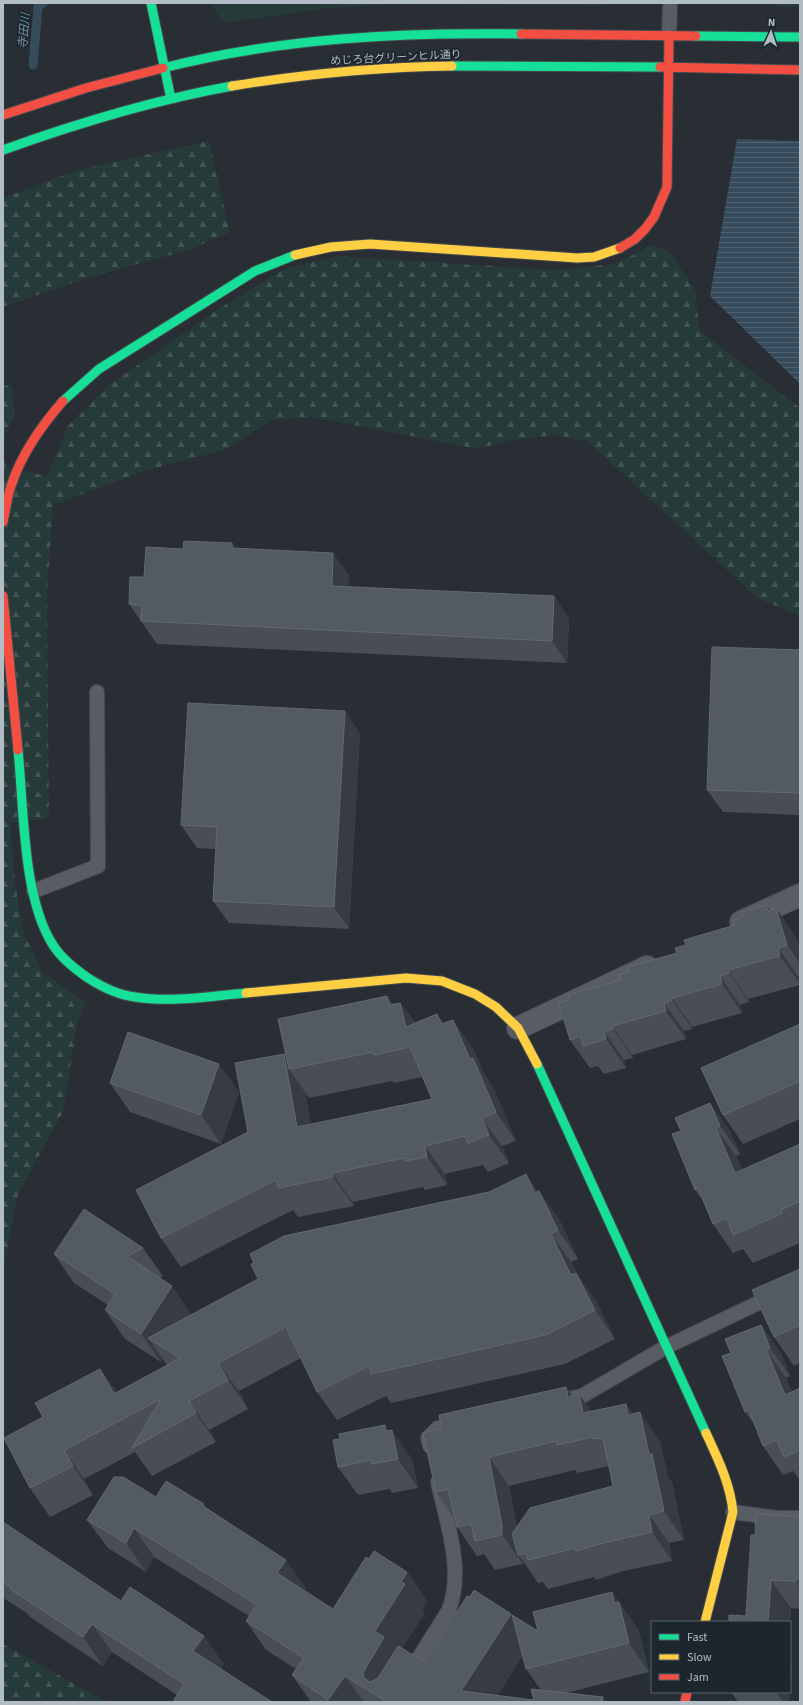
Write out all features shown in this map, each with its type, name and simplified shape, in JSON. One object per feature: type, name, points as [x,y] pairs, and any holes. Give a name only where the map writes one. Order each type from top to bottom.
[{"type":"street","points":[[155,7],[170,99]]},
{"type":"street","name":"めじろ台グリーンヒル通り","points":[[3,115],[78,90],[165,66],[274,46],[341,38],[409,34],[800,37]]},
{"type":"street","points":[[3,522],[11,485],[27,451],[49,417],[69,394],[99,369],[256,271],[293,255],[330,247],[370,244],[594,258],[609,254],[633,241],[650,224],[663,200],[667,187],[670,68],[669,35]]},
{"type":"street","name":"めじろ台グリーンヒル通り","points":[[3,150],[44,135],[108,115],[170,99],[267,80],[386,68],[459,65],[800,70]]},
{"type":"street","points":[[3,596],[34,891],[44,930],[64,958],[94,981],[123,995],[154,999],[177,999],[406,978],[442,980],[475,994],[496,1007],[518,1028],[533,1055],[724,1473],[731,1495],[732,1512],[705,1621]]},
{"type":"street","points":[[720,932],[800,895]]},
{"type":"street","points":[[518,1028],[663,960]]},
{"type":"lane","points":[[669,35],[670,7]]},
{"type":"lane","points":[[34,891],[98,866],[96,692]]},
{"type":"lane","points":[[552,1403],[582,1396],[666,1347],[800,1283]]},
{"type":"lane","points":[[391,1702],[449,1610],[454,1596],[456,1568],[428,1438],[438,1428],[476,1420]]},
{"type":"lane","points":[[732,1512],[777,1518],[800,1518]]},
{"type":"green space","points":[[210,3],[606,3],[606,6],[396,4],[321,9],[224,23]]},
{"type":"green space","points":[[776,3],[800,3],[800,7],[777,7]]},
{"type":"green space","points":[[209,141],[230,232],[189,250],[86,278],[3,307],[3,198],[77,170]]},
{"type":"green space","points":[[651,245],[669,251],[695,290],[700,331],[800,408],[800,616],[757,598],[587,441],[556,435],[511,440],[478,449],[313,417],[271,420],[227,449],[147,470],[53,505],[47,594],[49,818],[10,823],[15,883],[23,930],[42,972],[86,1002],[78,1019],[63,1112],[18,1194],[3,1270],[3,457],[6,467],[47,476],[68,426],[109,385],[217,310],[284,269],[337,256],[550,270],[616,264]]},
{"type":"green space","points":[[3,385],[11,386],[15,413],[3,443]]},
{"type":"green space","points":[[3,1644],[107,1702],[3,1702]]},
{"type":"water","points":[[737,139],[800,141],[800,384],[710,296]]},
{"type":"building","points":[[184,541],[232,543],[232,548],[333,553],[332,586],[554,596],[552,641],[141,621],[142,605],[129,604],[130,577],[144,577],[146,547],[183,549]]},
{"type":"building","points":[[712,647],[800,650],[800,793],[707,790]]},
{"type":"building","points":[[188,703],[345,711],[334,907],[213,901],[217,827],[181,825]]},
{"type":"building","points":[[766,905],[768,911],[776,908],[787,945],[778,948],[780,956],[728,970],[729,973],[720,976],[722,984],[672,998],[672,1000],[664,1003],[666,1011],[612,1026],[613,1029],[604,1031],[606,1039],[583,1046],[581,1036],[570,1040],[559,1003],[570,1000],[568,995],[621,980],[619,975],[629,972],[628,967],[677,953],[675,948],[686,945],[684,940],[735,925],[733,920],[744,917],[742,912]]},
{"type":"building","points":[[387,996],[390,1005],[400,1003],[406,1027],[437,1014],[442,1024],[453,1020],[470,1059],[473,1058],[496,1112],[482,1118],[489,1135],[468,1143],[465,1136],[425,1146],[427,1157],[405,1161],[404,1158],[332,1173],[333,1177],[278,1188],[276,1180],[161,1238],[136,1190],[248,1132],[235,1063],[284,1054],[297,1127],[432,1099],[410,1047],[374,1055],[373,1052],[289,1069],[278,1019]]},
{"type":"building","points":[[800,1024],[800,1081],[723,1115],[701,1068]]},
{"type":"building","points":[[128,1032],[219,1064],[201,1115],[110,1083]]},
{"type":"building","points":[[710,1103],[720,1126],[716,1128],[735,1173],[800,1144],[800,1201],[781,1210],[783,1213],[733,1235],[727,1218],[713,1224],[698,1188],[695,1190],[672,1134],[681,1131],[675,1118]]},
{"type":"building","points":[[526,1174],[535,1193],[539,1191],[558,1230],[551,1234],[571,1275],[576,1273],[595,1310],[545,1335],[371,1374],[369,1366],[317,1392],[286,1327],[218,1363],[228,1380],[189,1401],[196,1413],[132,1448],[161,1399],[64,1450],[73,1466],[30,1488],[4,1438],[43,1417],[35,1403],[100,1369],[114,1394],[180,1358],[148,1338],[258,1279],[251,1264],[254,1263],[250,1254],[284,1236],[489,1192]]},
{"type":"building","points":[[84,1209],[143,1248],[127,1256],[172,1286],[141,1334],[105,1310],[115,1294],[54,1254]]},
{"type":"building","points":[[800,1269],[800,1325],[774,1337],[752,1290]]},
{"type":"building","points":[[761,1325],[770,1348],[766,1349],[785,1395],[800,1388],[800,1450],[784,1457],[777,1440],[763,1446],[749,1410],[745,1412],[722,1356],[731,1353],[725,1339]]},
{"type":"building","points":[[566,1387],[568,1397],[579,1394],[583,1413],[626,1404],[628,1415],[640,1412],[649,1454],[652,1454],[664,1511],[649,1515],[652,1532],[603,1543],[576,1551],[575,1548],[528,1560],[526,1553],[518,1555],[512,1534],[530,1508],[613,1486],[603,1438],[594,1439],[593,1437],[557,1445],[556,1441],[489,1457],[502,1525],[502,1535],[475,1541],[471,1524],[457,1527],[448,1489],[436,1492],[423,1433],[442,1429],[439,1415]]},
{"type":"building","points":[[385,1425],[386,1431],[392,1430],[398,1459],[372,1464],[371,1460],[338,1467],[333,1440],[340,1439],[339,1434]]},
{"type":"building","points":[[114,1477],[123,1477],[156,1497],[166,1481],[204,1504],[203,1506],[286,1560],[277,1573],[333,1609],[366,1557],[369,1559],[374,1551],[407,1572],[401,1582],[405,1584],[375,1631],[384,1637],[363,1673],[364,1678],[370,1682],[378,1678],[398,1646],[425,1662],[467,1596],[470,1597],[474,1590],[511,1614],[461,1691],[534,1700],[531,1689],[603,1697],[602,1702],[387,1702],[345,1676],[328,1700],[292,1675],[304,1658],[246,1621],[257,1605],[134,1528],[126,1543],[87,1520]]},
{"type":"building","points":[[756,1514],[800,1517],[800,1578],[796,1579],[796,1581],[771,1580],[768,1621],[729,1621],[729,1615],[746,1616],[751,1535],[755,1535]]},
{"type":"building","points":[[3,1522],[121,1601],[130,1587],[204,1636],[193,1651],[272,1702],[177,1702],[174,1700],[184,1684],[92,1624],[83,1637],[10,1589],[11,1587],[3,1582]]},
{"type":"building","points":[[612,1592],[614,1603],[619,1602],[629,1643],[526,1669],[512,1615],[538,1631],[533,1612]]},
{"type":"waterway","name":"寺田川","points":[[33,65],[38,7],[43,3]]},
{"type":"traffic: fast","points":[[151,3],[171,99]]},
{"type":"traffic: fast","points":[[163,68],[252,50],[341,39],[431,34],[521,34]]},
{"type":"traffic: fast","points":[[696,36],[800,37]]},
{"type":"traffic: fast","points":[[452,66],[660,67]]},
{"type":"traffic: fast","points":[[3,150],[116,113],[174,98],[232,86]]},
{"type":"traffic: fast","points":[[63,401],[99,369],[255,271],[295,255]]},
{"type":"traffic: fast","points":[[18,750],[26,850],[35,902],[43,925],[53,945],[64,959],[83,975],[93,981],[110,990],[129,996],[149,999],[176,999],[246,993]]},
{"type":"traffic: fast","points":[[537,1064],[706,1433]]},
{"type":"traffic: slow","points":[[232,86],[342,72],[452,66]]},
{"type":"traffic: slow","points":[[295,255],[331,247],[370,244],[577,258],[594,257],[620,248]]},
{"type":"traffic: slow","points":[[246,993],[406,978],[442,981],[475,994],[496,1007],[518,1028],[537,1064]]},
{"type":"traffic: slow","points":[[705,1621],[733,1512],[726,1481],[706,1433]]},
{"type":"traffic: jam","points":[[521,34],[696,36]]},
{"type":"traffic: jam","points":[[620,248],[635,239],[645,229],[654,217],[667,187],[669,35]]},
{"type":"traffic: jam","points":[[660,67],[800,70]]},
{"type":"traffic: jam","points":[[3,115],[86,88],[163,68]]},
{"type":"traffic: jam","points":[[3,522],[10,490],[20,463],[40,430],[63,401]]},
{"type":"traffic: jam","points":[[3,596],[18,750]]},
{"type":"traffic: jam","points":[[685,1702],[687,1693]]}]
